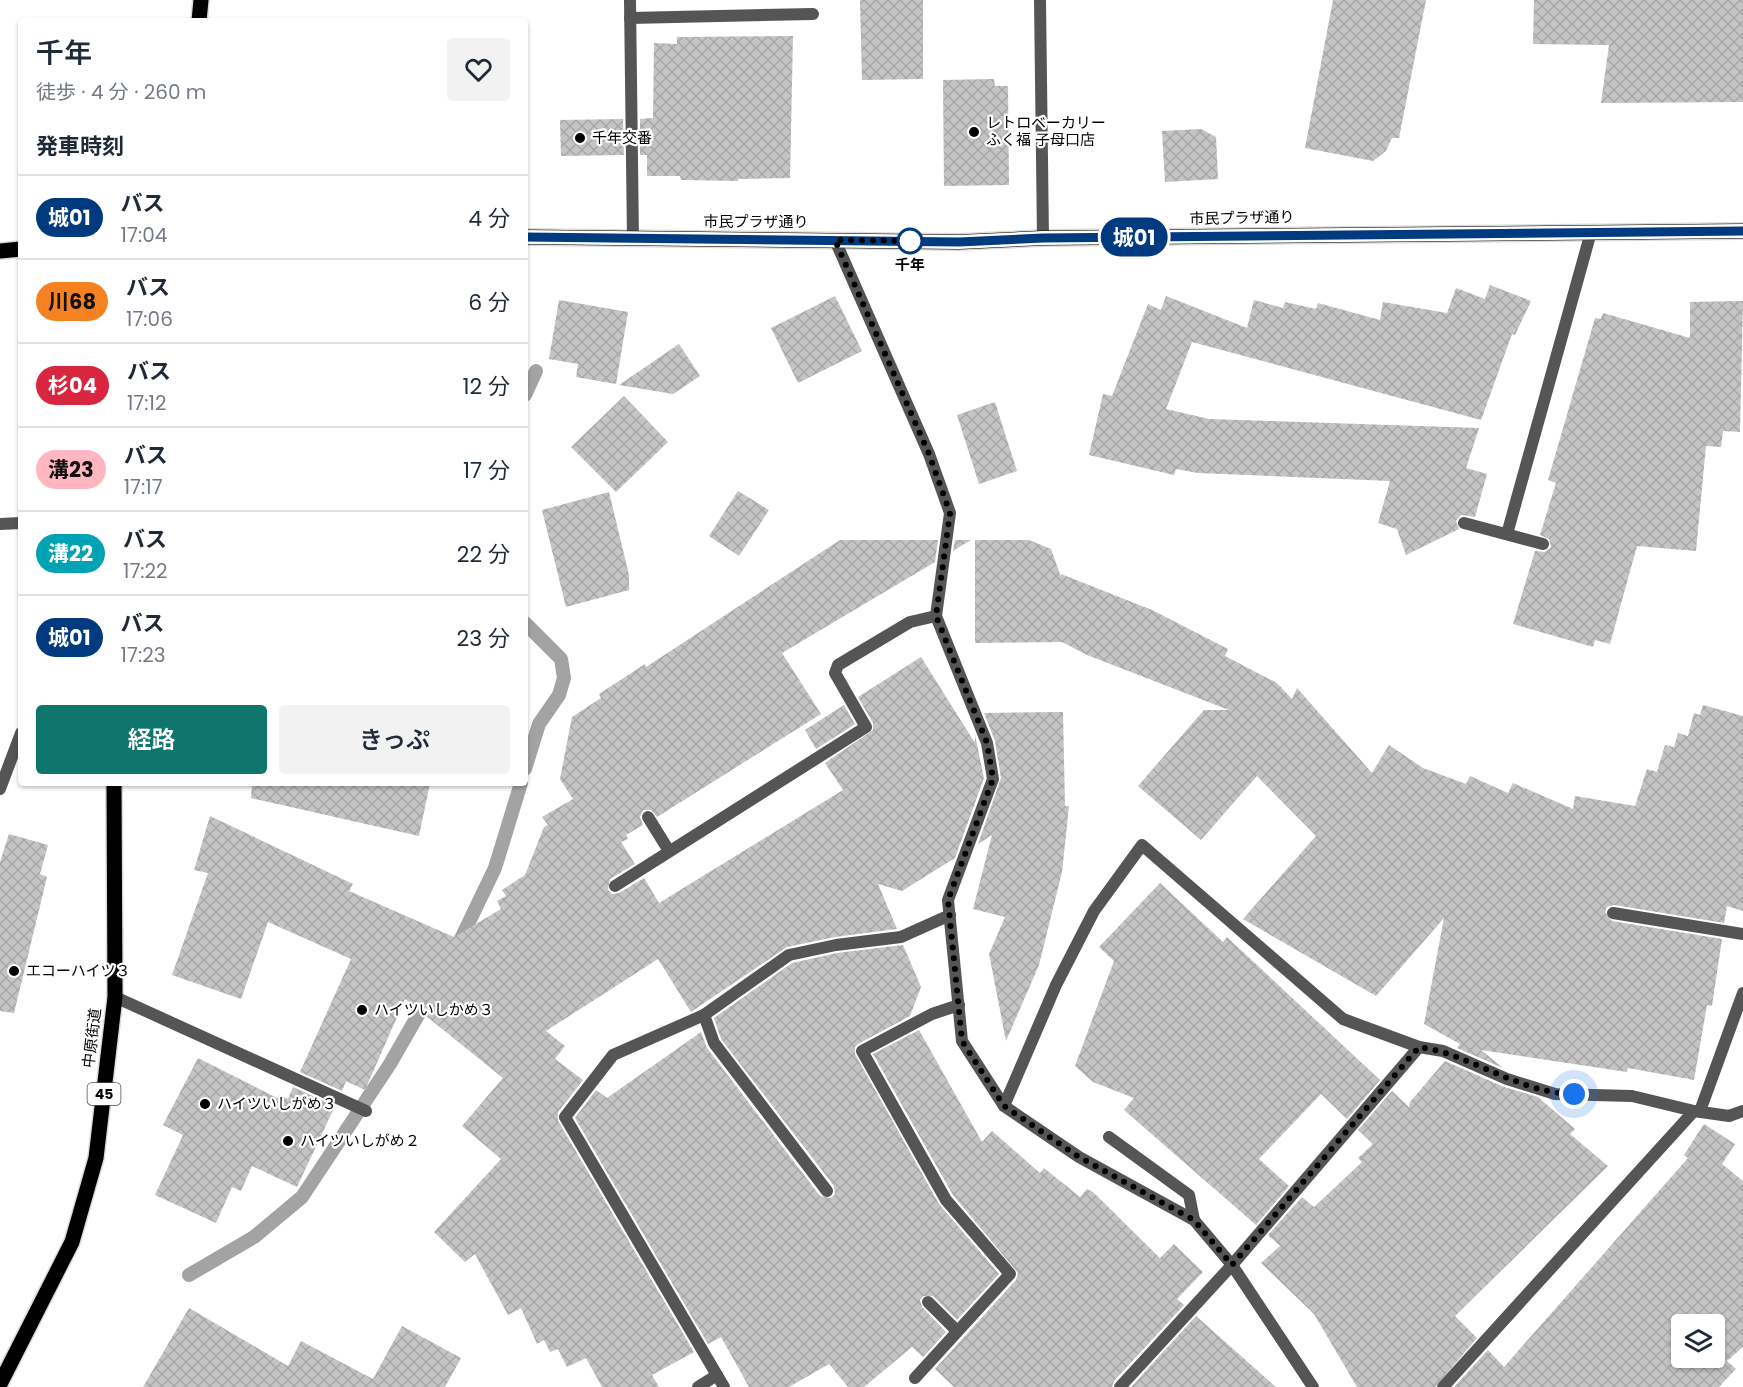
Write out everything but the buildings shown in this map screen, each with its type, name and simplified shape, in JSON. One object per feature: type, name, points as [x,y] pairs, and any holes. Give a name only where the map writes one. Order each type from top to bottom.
[{"type":"main road","points":[[199,18],[201,0]]},
{"type":"main road","name":"市民プラザ通り","points":[[528,237],[959,242],[1043,238],[1743,231]]},
{"type":"main road","points":[[0,251],[18,249]]},
{"type":"main road","name":"中原街道","points":[[0,1384],[36,1316],[75,1232],[96,1158],[115,997],[114,786]]},
{"type":"street","points":[[630,0],[633,240]]},
{"type":"street","points":[[1041,0],[1043,238]]},
{"type":"street","points":[[630,18],[813,14]]},
{"type":"street","points":[[1507,534],[1591,232]]},
{"type":"street","points":[[835,240],[929,454],[950,513],[936,616],[987,743],[993,779],[948,900],[962,1041],[1004,1106],[1079,1157],[1194,1220],[1232,1265],[1313,1387]]},
{"type":"street","points":[[0,524],[18,523]]},
{"type":"street","points":[[1464,523],[1543,544]]},
{"type":"street","points":[[615,886],[866,727],[835,673],[838,664],[910,622],[936,616]]},
{"type":"street","points":[[0,789],[18,741]]},
{"type":"street","points":[[648,817],[669,851]]},
{"type":"street","points":[[1004,1106],[1056,985],[1094,911],[1142,845],[1343,1019],[1419,1047],[1443,1051],[1507,1080],[1555,1094],[1632,1096],[1729,1116],[1743,1111]]},
{"type":"street","points":[[1613,914],[1743,934]]},
{"type":"street","points":[[724,1387],[565,1117],[613,1055],[704,1015],[789,955],[836,945],[901,937],[950,915]]},
{"type":"street","points":[[1443,1387],[1697,1111],[1743,993]]},
{"type":"street","points":[[115,997],[366,1111]]},
{"type":"street","points":[[915,1378],[1010,1274],[946,1200],[862,1051],[932,1014],[958,1005]]},
{"type":"street","points":[[704,1015],[714,1043],[827,1191]]},
{"type":"street","points":[[1120,1387],[1232,1265],[1419,1047]]},
{"type":"street","points":[[1109,1137],[1189,1195],[1194,1220]]},
{"type":"street","points":[[928,1302],[957,1331]]},
{"type":"street","points":[[698,1387],[717,1375]]},
{"type":"waterway","points":[[528,388],[536,371]]},
{"type":"waterway","points":[[528,626],[561,659],[564,678],[559,695],[539,724],[528,759]]},
{"type":"waterway","points":[[458,945],[495,868],[520,786]]},
{"type":"waterway","points":[[189,1275],[254,1237],[302,1197],[390,1064],[429,996]]},
{"type":"bus line","name":"城01","points":[[528,237],[959,242],[1043,238],[1743,231]]},
{"type":"place","name":"レトロベーカリー ふく福 子母口店","points":[[974,132]]},
{"type":"place","name":"千年交番","points":[[580,138]]},
{"type":"place","name":"千年","points":[[910,241]]},
{"type":"place","name":"エコーハイツ３","points":[[14,971]]},
{"type":"place","name":"ハイツいしかめ３","points":[[362,1010]]},
{"type":"place","name":"ハイツいしがめ３","points":[[205,1104]]},
{"type":"place","name":"ハイツいしがめ２","points":[[288,1141]]},
{"type":"route","points":[[910,241],[913,241],[835,240],[929,454],[950,513],[936,616],[987,743],[993,779],[948,900],[962,1041],[1004,1106],[1079,1157],[1194,1220],[1232,1265],[1419,1047],[1443,1051],[1507,1080],[1555,1094],[1574,1094]]}]
